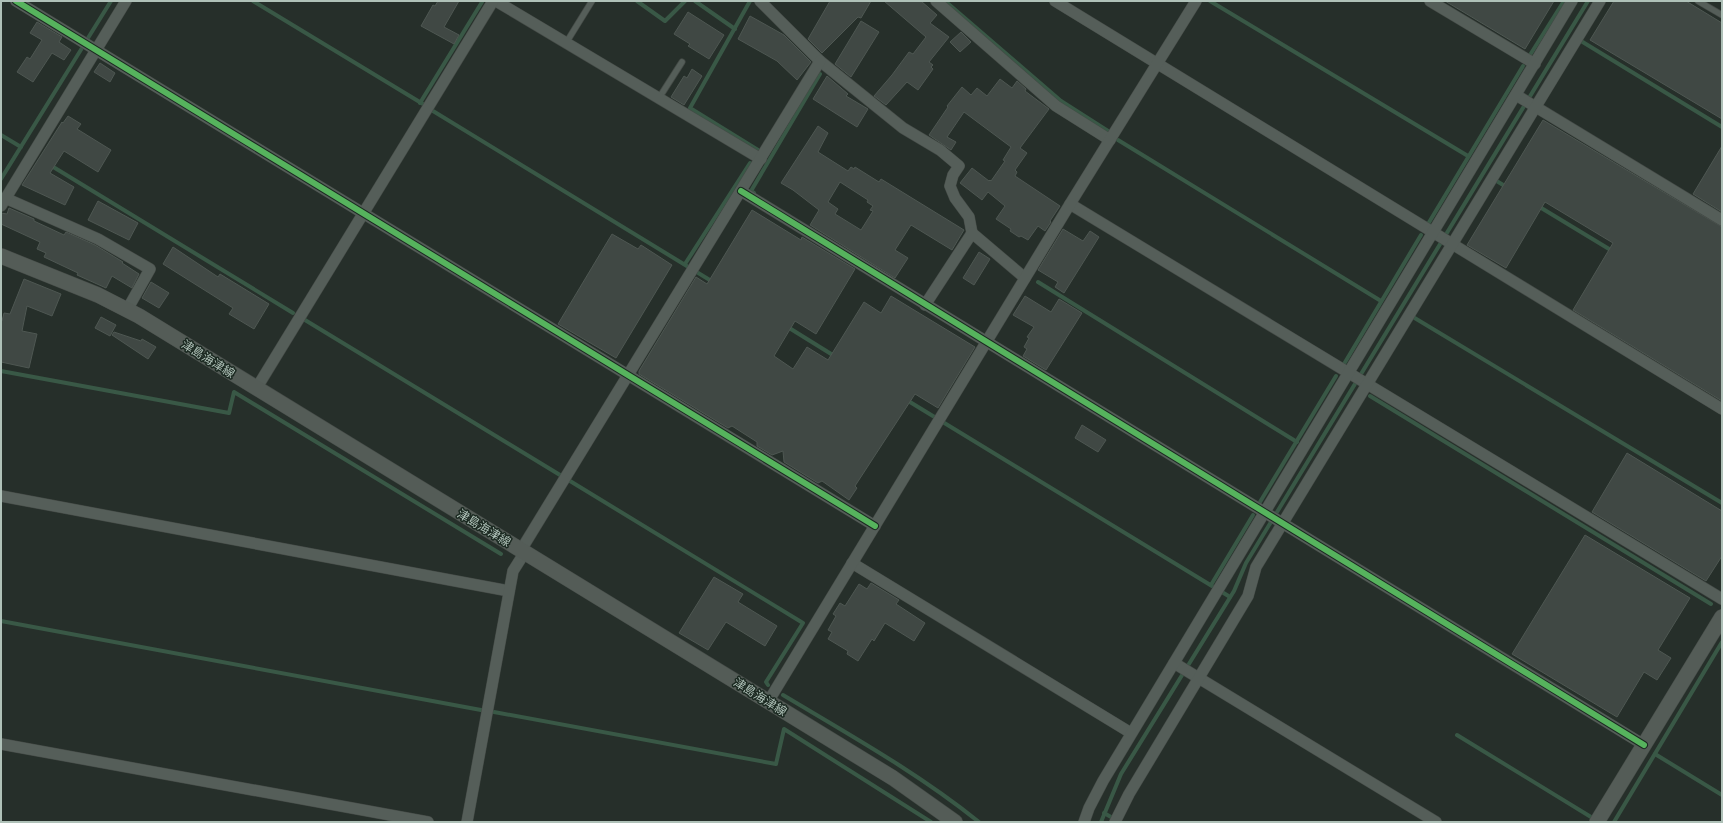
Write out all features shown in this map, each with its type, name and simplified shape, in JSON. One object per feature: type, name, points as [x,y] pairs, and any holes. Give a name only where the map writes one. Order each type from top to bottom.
[{"type":"main road","name":"津島海津線","points":[[1,256],[98,295],[127,310],[893,778],[955,822]]},
{"type":"main road","points":[[1597,822],[1722,617]]},
{"type":"street","points":[[16,1],[875,526]]},
{"type":"street","points":[[126,1],[3,202],[98,239],[150,269],[127,310]]},
{"type":"street","points":[[256,389],[494,1],[761,159]]},
{"type":"street","points":[[760,1],[820,62],[903,128],[940,150],[959,166],[953,175],[950,186],[955,198],[969,217],[972,233],[1025,278]]},
{"type":"street","points":[[936,1],[1056,106],[1110,140]]},
{"type":"street","points":[[1055,1],[1435,235],[1722,409]]},
{"type":"street","points":[[768,702],[1070,204],[1196,1]]},
{"type":"street","points":[[1430,1],[1535,64]]},
{"type":"street","points":[[1084,822],[1102,781],[1176,664],[1265,514],[1519,97],[1535,64],[1572,1]]},
{"type":"street","points":[[1114,822],[1197,677],[1248,596],[1256,568],[1281,524],[1534,106],[1600,1]]},
{"type":"street","points":[[467,822],[513,571],[523,551],[628,375],[820,62]]},
{"type":"street","points":[[1519,97],[1722,220]]},
{"type":"street","points":[[741,191],[1281,524],[1644,745]]},
{"type":"street","points":[[1070,204],[1722,599]]},
{"type":"street","points":[[926,305],[972,233]]},
{"type":"street","points":[[1,496],[509,591]]},
{"type":"street","points":[[852,563],[1132,733]]},
{"type":"street","points":[[1176,664],[1436,822]]},
{"type":"street","points":[[1,744],[428,822]]},
{"type":"lane","points":[[566,43],[592,1]]},
{"type":"lane","points":[[1698,1],[1722,15]]},
{"type":"lane","points":[[659,98],[682,62]]},
{"type":"building","points":[[438,1],[459,1],[444,27],[459,35],[454,44],[421,26],[433,5],[435,6]]},
{"type":"building","points":[[830,1],[871,1],[861,18],[858,17],[822,53],[808,39]]},
{"type":"building","points":[[884,1],[921,1],[937,15],[930,23],[949,37],[929,62],[933,65],[931,67],[933,69],[918,90],[907,82],[886,105],[874,96],[909,52],[913,54],[926,37]]},
{"type":"building","points":[[1445,1],[1554,1],[1525,49]]},
{"type":"building","points":[[1614,1],[1686,1],[1722,23],[1722,119],[1590,40]]},
{"type":"building","points":[[688,12],[724,35],[709,59],[688,46],[690,44],[674,34]]},
{"type":"building","points":[[750,16],[784,35],[811,62],[797,80],[777,61],[738,39]]},
{"type":"building","points":[[861,21],[879,32],[851,77],[835,64]]},
{"type":"building","points":[[37,22],[62,37],[59,42],[71,50],[64,60],[52,53],[33,82],[17,72],[27,57],[30,59],[42,40],[30,33]]},
{"type":"building","points":[[961,32],[971,42],[960,52],[950,42]]},
{"type":"building","points":[[100,63],[115,73],[110,82],[94,72]]},
{"type":"building","points":[[692,69],[702,76],[684,105],[671,97],[684,76],[687,78]]},
{"type":"building","points":[[827,76],[848,94],[846,96],[868,109],[857,127],[813,99]]},
{"type":"building","points":[[1000,79],[1012,88],[1017,81],[1026,89],[1025,91],[1049,109],[1020,148],[1027,153],[1015,170],[1017,172],[1015,176],[1060,206],[1045,231],[1038,226],[1028,240],[1021,236],[1019,237],[1010,231],[1011,229],[996,219],[1005,206],[988,192],[982,200],[960,183],[972,168],[991,181],[1005,161],[1003,160],[1011,147],[964,112],[947,137],[956,142],[951,150],[929,135],[948,107],[947,106],[962,87],[971,95],[977,88],[987,96]]},
{"type":"building","points":[[68,116],[81,124],[77,129],[111,150],[98,172],[64,151],[50,173],[74,187],[65,205],[22,185],[62,122],[63,123]]},
{"type":"building","points":[[1543,120],[1722,227],[1722,401],[1573,310],[1613,243],[1545,202],[1506,268],[1467,245]]},
{"type":"building","points":[[818,126],[828,133],[818,152],[848,171],[851,167],[854,169],[855,167],[879,182],[881,179],[964,230],[952,250],[911,225],[895,250],[908,258],[895,278],[810,225],[819,210],[793,190],[781,183]],"holes":[[[840,182],[868,200],[867,202],[873,206],[870,210],[873,211],[861,230],[835,214],[838,209],[828,202]]]},
{"type":"building","points":[[1722,146],[1722,212],[1693,194]]},
{"type":"building","points":[[98,201],[138,223],[129,240],[88,220]]},
{"type":"building","points":[[9,208],[64,235],[66,232],[95,245],[123,262],[122,263],[139,274],[132,288],[112,276],[106,288],[77,275],[78,273],[44,257],[46,253],[37,249],[40,242],[1,224],[1,213],[7,214]]},
{"type":"building","points":[[752,210],[801,240],[802,237],[855,269],[816,334],[795,321],[774,356],[793,369],[807,347],[828,360],[864,302],[881,313],[891,296],[975,347],[938,408],[915,394],[855,486],[857,488],[849,500],[822,481],[818,483],[784,462],[783,451],[772,455],[757,446],[757,442],[732,426],[728,428],[639,374],[639,371],[696,277],[707,284]]},
{"type":"building","points":[[1063,229],[1083,241],[1090,231],[1099,237],[1064,293],[1055,287],[1058,282],[1038,270]]},
{"type":"building","points":[[612,234],[638,249],[641,245],[672,265],[616,358],[558,324]]},
{"type":"building","points":[[173,247],[218,277],[220,274],[269,304],[254,329],[229,314],[233,308],[163,264]]},
{"type":"building","points":[[979,252],[990,259],[974,285],[963,278]]},
{"type":"building","points":[[24,279],[61,294],[52,316],[27,306],[22,331],[37,334],[29,368],[1,362],[1,321],[4,313],[10,314]]},
{"type":"building","points":[[151,282],[169,293],[159,308],[142,298]]},
{"type":"building","points":[[1025,296],[1051,312],[1059,299],[1082,313],[1046,370],[1023,356],[1027,349],[1024,347],[1029,338],[1027,337],[1034,327],[1013,315]]},
{"type":"building","points":[[101,317],[116,325],[110,336],[95,328]]},
{"type":"building","points":[[114,332],[141,341],[142,339],[156,347],[148,359],[112,335]]},
{"type":"building","points":[[1082,425],[1106,440],[1098,452],[1075,438]]},
{"type":"building","points":[[1627,453],[1722,511],[1722,556],[1706,581],[1592,512]]},
{"type":"building","points":[[1585,535],[1690,598],[1658,650],[1671,658],[1657,680],[1644,672],[1617,717],[1512,654]]},
{"type":"building","points":[[714,577],[743,594],[738,602],[777,626],[765,646],[726,622],[708,650],[679,633]]},
{"type":"building","points":[[871,583],[899,600],[896,604],[925,623],[914,641],[885,623],[874,641],[872,639],[858,661],[847,654],[848,651],[828,639],[832,632],[828,630],[836,616],[833,614],[840,603],[845,606],[859,584],[867,589]]},
{"type":"waterway","points":[[88,38],[111,1]]},
{"type":"waterway","points":[[253,1],[423,104]]},
{"type":"waterway","points":[[637,1],[665,21],[685,1]]},
{"type":"waterway","points":[[695,1],[735,29]]},
{"type":"waterway","points":[[750,1],[690,108],[758,150]]},
{"type":"waterway","points":[[945,1],[1061,101],[1108,131]]},
{"type":"waterway","points":[[1210,1],[1468,156]]},
{"type":"waterway","points":[[1530,55],[1564,1]]},
{"type":"waterway","points":[[1101,822],[1121,774],[1234,591],[1246,563],[1588,1]]},
{"type":"waterway","points":[[420,103],[482,2]]},
{"type":"waterway","points":[[1581,41],[1722,127]]},
{"type":"waterway","points":[[1,179],[82,48]]},
{"type":"waterway","points":[[1428,224],[1523,66]]},
{"type":"waterway","points":[[754,193],[751,191],[820,74]]},
{"type":"waterway","points":[[433,111],[713,282]]},
{"type":"waterway","points":[[1,135],[21,147]]},
{"type":"waterway","points":[[1118,140],[1381,301]]},
{"type":"waterway","points":[[685,264],[750,163]]},
{"type":"waterway","points":[[50,165],[293,313]]},
{"type":"waterway","points":[[1495,180],[1508,188]]},
{"type":"waterway","points":[[1538,206],[1614,252]]},
{"type":"waterway","points":[[1344,364],[1421,235]]},
{"type":"waterway","points":[[1038,282],[1297,442]]},
{"type":"waterway","points":[[1413,317],[1722,503]]},
{"type":"waterway","points":[[305,320],[560,475]]},
{"type":"waterway","points":[[786,326],[836,357]]},
{"type":"waterway","points":[[1,371],[229,413],[234,392],[501,554]]},
{"type":"waterway","points":[[1260,502],[1336,376]]},
{"type":"waterway","points":[[1370,396],[1711,604]]},
{"type":"waterway","points":[[905,399],[1212,586]]},
{"type":"waterway","points":[[570,481],[803,623],[766,682],[768,685]]},
{"type":"waterway","points":[[1211,585],[1253,515]]},
{"type":"waterway","points":[[1222,592],[1230,597]]},
{"type":"waterway","points":[[1,621],[481,710]]},
{"type":"waterway","points":[[1614,822],[1722,642]]},
{"type":"waterway","points":[[783,695],[908,771],[956,804],[979,822]]},
{"type":"waterway","points":[[494,712],[776,764],[784,729],[931,822]]},
{"type":"waterway","points":[[1457,735],[1591,817]]},
{"type":"waterway","points":[[1655,754],[1722,795]]},
{"type":"waterway","points":[[1104,813],[1111,817]]},
{"type":"cycle path","points":[[16,1],[875,526]]},
{"type":"cycle path","points":[[741,191],[1644,745]]}]
